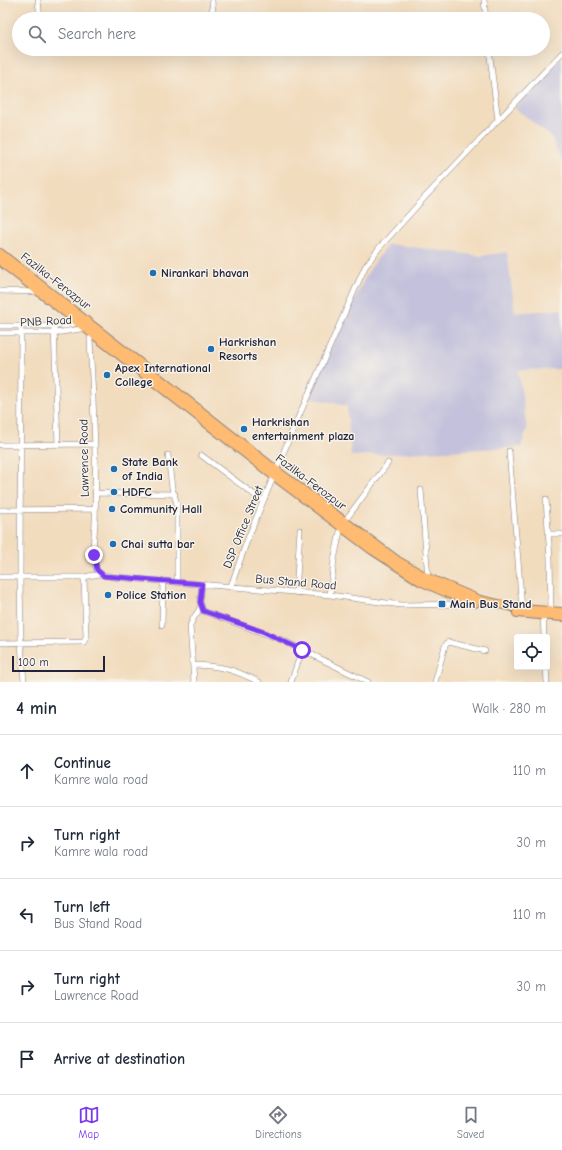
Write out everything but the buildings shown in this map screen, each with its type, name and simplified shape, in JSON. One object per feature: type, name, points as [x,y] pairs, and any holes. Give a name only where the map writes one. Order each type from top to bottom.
[{"type":"main road","name":"Fazilka-Ferozpur","points":[[0,253],[89,327],[394,566],[424,578]]},
{"type":"main road","name":"Fazilka-Ferozpur","points":[[0,261],[39,292],[89,327]]},
{"type":"main road","points":[[424,578],[480,600],[522,609],[546,612],[562,617]]},
{"type":"main road","points":[[424,578],[454,596],[506,612],[562,612]]},
{"type":"street","points":[[38,0],[39,12]]},
{"type":"street","points":[[212,0],[213,12]]},
{"type":"street","points":[[484,0],[485,12]]},
{"type":"street","name":"DSP Office Street","points":[[231,586],[248,538],[276,474],[294,427],[365,267],[395,231],[562,52]]},
{"type":"street","points":[[490,56],[498,120]]},
{"type":"street","points":[[0,291],[39,292]]},
{"type":"street","name":"PNB Road","points":[[0,326],[89,327]]},
{"type":"street","points":[[21,326],[20,576],[21,643],[24,682]]},
{"type":"street","points":[[54,326],[58,445]]},
{"type":"street","name":"PNB Road","points":[[0,333],[55,333],[89,327]]},
{"type":"street","name":"Lawrence Road","points":[[89,327],[94,444],[94,555],[97,570],[100,574]]},
{"type":"street","points":[[0,445],[94,444]]},
{"type":"street","points":[[509,451],[522,609]]},
{"type":"street","points":[[168,455],[172,488],[175,494],[179,532],[177,582]]},
{"type":"street","points":[[201,455],[263,501]]},
{"type":"street","points":[[330,595],[334,560],[343,525],[388,463]]},
{"type":"street","points":[[421,490],[424,578]]},
{"type":"street","points":[[95,493],[175,494]]},
{"type":"street","points":[[544,634],[548,534],[546,499]]},
{"type":"street","points":[[0,510],[95,509]]},
{"type":"street","points":[[296,593],[300,530]]},
{"type":"street","points":[[548,534],[562,534]]},
{"type":"street","points":[[0,577],[20,576],[84,578],[100,574]]},
{"type":"street","name":"Bus Stand Road","points":[[100,574],[113,577],[330,595],[401,605],[478,604]]},
{"type":"street","points":[[0,643],[84,642],[86,638],[84,578]]},
{"type":"street","points":[[162,625],[163,581]]},
{"type":"street","points":[[194,682],[190,626],[200,608],[202,584]]},
{"type":"street","points":[[200,608],[206,613],[264,632],[368,682]]},
{"type":"street","points":[[435,682],[445,646],[448,642],[485,651]]},
{"type":"street","points":[[291,682],[302,650]]},
{"type":"street","points":[[193,665],[228,668],[258,682]]},
{"type":"street","points":[[546,670],[547,682]]},
{"type":"shaded area","points":[[562,57],[562,163],[551,137],[515,108]]},
{"type":"shaded area","points":[[388,244],[481,256],[507,252],[515,313],[562,309],[562,369],[518,370],[527,429],[521,447],[351,456],[347,406],[307,397],[368,272]]},
{"type":"place","name":"Nirankari bhavan","points":[[153,273]]},
{"type":"place","name":"Harkrishan Resorts","points":[[211,349]]},
{"type":"place","name":"Apex International College","points":[[107,375]]},
{"type":"place","name":"Harkrishan entertainment plaza","points":[[244,429]]},
{"type":"place","name":"State Bank of India","points":[[114,469]]},
{"type":"place","name":"HDFC","points":[[114,492]]},
{"type":"place","name":"Community Hall","points":[[112,509]]},
{"type":"place","name":"Chai sutta bar","points":[[113,544]]},
{"type":"place","name":"Police Station","points":[[108,595]]},
{"type":"place","name":"Main Bus Stand","points":[[442,604]]},
{"type":"route","points":[[94,555],[97,570],[104,576],[202,584],[200,608],[203,611],[264,632],[302,650]]}]
